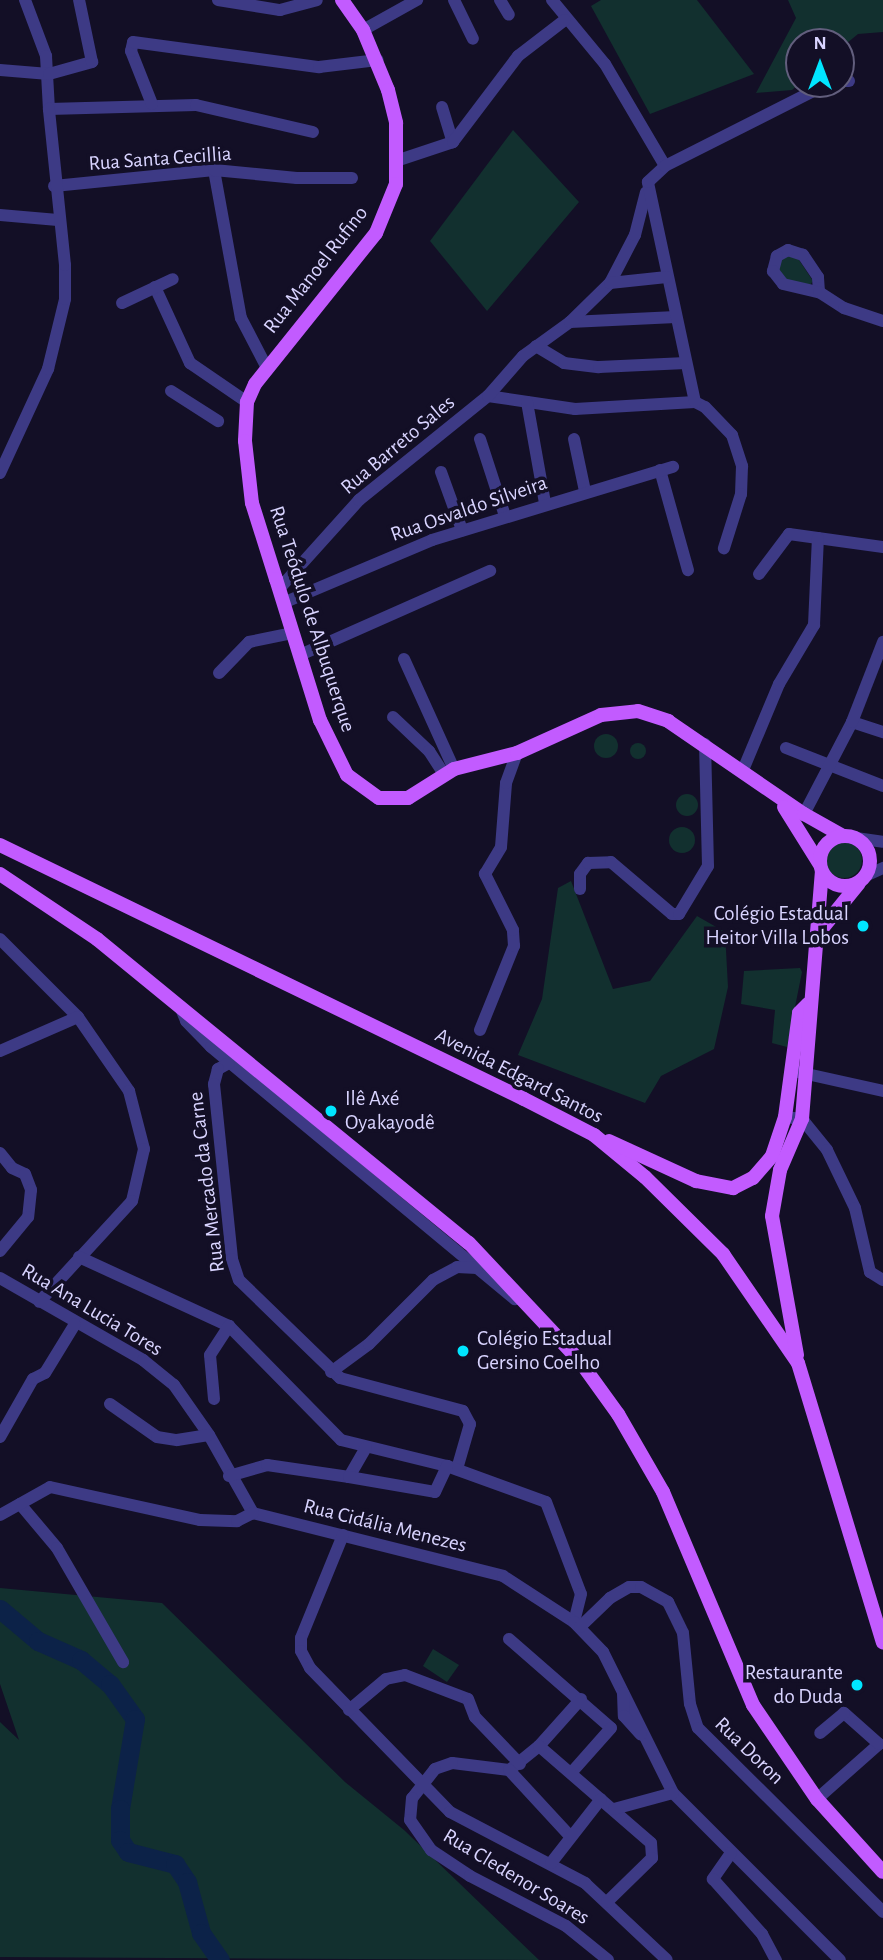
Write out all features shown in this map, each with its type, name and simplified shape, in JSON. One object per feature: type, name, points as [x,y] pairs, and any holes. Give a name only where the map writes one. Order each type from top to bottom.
[{"type":"main road","name":"Rua Manoel Rufino","points":[[247,402],[267,368],[376,233],[390,203],[398,160],[396,123],[378,60],[363,30],[342,0]]},
{"type":"main road","name":"Rua Teódulo de Albuquerque","points":[[247,402],[244,441],[249,486],[281,596],[330,746],[355,784],[367,793],[393,800],[408,797],[449,772],[517,752],[586,720],[628,711],[658,716],[744,770],[804,814],[849,837]]},
{"type":"main road","name":"Rua Teódulo de Albuquerque","points":[[772,792],[800,826],[821,869]]},
{"type":"main road","points":[[798,1363],[772,1216],[780,1170],[802,1119],[813,1017],[808,1004],[821,869],[828,842],[849,837],[870,854],[864,878],[816,936]]},
{"type":"main road","name":"Avenida Edgard Santos","points":[[0,845],[594,1135],[645,1177],[723,1254],[798,1363],[883,1642]]},
{"type":"main road","points":[[821,869],[840,886],[864,878]]},
{"type":"main road","points":[[0,874],[97,939],[470,1243],[585,1367],[647,1461],[690,1553],[739,1678],[820,1797],[883,1872]]},
{"type":"main road","points":[[594,1135],[696,1181],[733,1188],[764,1171],[785,1117],[799,1013],[808,1004]]},
{"type":"street","points":[[0,473],[48,369],[58,330],[65,282],[54,186],[49,74],[25,0]]},
{"type":"street","points":[[0,70],[49,74],[92,62],[79,0]]},
{"type":"street","points":[[218,0],[280,10],[317,0]]},
{"type":"street","points":[[363,30],[417,0]]},
{"type":"street","points":[[454,0],[473,39]]},
{"type":"street","points":[[500,0],[509,15]]},
{"type":"street","points":[[552,0],[565,20],[605,64],[665,166]]},
{"type":"street","points":[[398,160],[453,142],[518,56],[565,20]]},
{"type":"street","points":[[152,104],[131,51],[133,42],[319,67],[378,60]]},
{"type":"street","points":[[695,402],[647,188],[652,177],[665,166],[799,98]]},
{"type":"street","points":[[49,109],[152,104],[211,107],[313,132]]},
{"type":"street","points":[[442,107],[453,142]]},
{"type":"street","points":[[214,170],[241,318],[267,368]]},
{"type":"street","name":"Rua Santa Cecillia","points":[[54,186],[214,170],[297,178],[352,178]]},
{"type":"street","name":"Rua Barreto Sales","points":[[281,596],[359,500],[488,396],[536,345],[570,322],[610,283],[635,235],[647,188]]},
{"type":"street","points":[[0,215],[58,220]]},
{"type":"street","points":[[610,283],[667,278]]},
{"type":"street","points":[[122,303],[173,279]]},
{"type":"street","points":[[155,287],[190,363],[247,402]]},
{"type":"street","points":[[819,292],[844,308],[883,321]]},
{"type":"street","points":[[570,322],[676,317]]},
{"type":"street","points":[[536,345],[564,363],[599,367],[686,363]]},
{"type":"street","points":[[171,391],[218,421]]},
{"type":"street","points":[[488,396],[605,410],[695,402],[724,423],[739,453],[741,494],[724,548]]},
{"type":"street","points":[[527,402],[545,503]]},
{"type":"street","points":[[480,439],[505,516]]},
{"type":"street","points":[[574,439],[585,491]]},
{"type":"street","name":"Rua Osvaldo Silveira","points":[[281,596],[462,530],[666,468],[688,570]]},
{"type":"street","points":[[440,472],[462,530]]},
{"type":"street","points":[[759,574],[784,537],[818,538],[883,547]]},
{"type":"street","points":[[744,770],[779,684],[814,625],[818,538]]},
{"type":"street","points":[[300,655],[490,571]]},
{"type":"street","points":[[219,673],[249,642],[293,633]]},
{"type":"street","points":[[804,814],[852,722],[883,642]]},
{"type":"street","points":[[404,659],[449,772]]},
{"type":"street","points":[[393,717],[449,772]]},
{"type":"street","points":[[852,722],[883,732]]},
{"type":"street","points":[[580,889],[580,874],[589,863],[611,862],[672,914],[679,914],[708,866],[705,744]]},
{"type":"street","points":[[786,748],[828,767],[883,786]]},
{"type":"street","points":[[480,1030],[515,941],[485,874],[501,847],[506,783],[517,752]]},
{"type":"street","name":"Rua Teódulo de Albuquerque","points":[[849,837],[883,842]]},
{"type":"street","points":[[864,878],[883,868]]},
{"type":"street","points":[[0,888],[14,882]]},
{"type":"street","points":[[0,939],[5,955],[78,1017],[133,1099],[144,1149],[132,1201],[39,1302]]},
{"type":"street","points":[[180,1005],[191,1026],[229,1063],[534,1312]]},
{"type":"street","points":[[0,1051],[78,1017]]},
{"type":"street","name":"Rua Mercado da Carne","points":[[229,1063],[218,1069],[214,1084],[235,1271],[244,1290],[331,1372],[364,1387],[463,1411],[470,1424],[452,1467]]},
{"type":"street","points":[[791,1070],[883,1091]]},
{"type":"street","points":[[785,1117],[802,1119],[833,1161],[858,1216],[870,1272],[883,1280]]},
{"type":"street","points":[[0,1153],[12,1168],[25,1174],[32,1190],[28,1217],[0,1251]]},
{"type":"street","points":[[79,1257],[229,1326],[267,1360],[328,1429],[366,1448],[452,1467],[546,1502],[581,1594],[596,1610]]},
{"type":"street","points":[[331,1372],[369,1344],[433,1280],[457,1267],[478,1268]]},
{"type":"street","name":"Rua Ana Lucia Tores","points":[[0,1278],[163,1375],[209,1435]]},
{"type":"street","points":[[0,1437],[32,1381],[45,1373],[75,1324]]},
{"type":"street","points":[[214,1399],[210,1355],[229,1326]]},
{"type":"street","points":[[0,1516],[46,1488],[56,1487],[200,1520],[237,1521],[253,1513],[229,1476],[209,1435],[177,1440],[157,1437],[110,1404]]},
{"type":"street","points":[[349,1478],[366,1448]]},
{"type":"street","points":[[229,1476],[267,1465],[435,1492],[452,1467]]},
{"type":"street","points":[[20,1504],[57,1548],[123,1662]]},
{"type":"street","name":"Rua Cidália Menezes","points":[[253,1513],[503,1576],[577,1625],[603,1652],[638,1717],[641,1735]]},
{"type":"street","name":"Rua Cledenor Soares","points":[[340,1534],[301,1638],[301,1651],[310,1668],[420,1783],[467,1824],[551,1863],[607,1902],[667,1960]]},
{"type":"street","name":"Rua Doron","points":[[577,1625],[629,1587],[641,1587],[668,1602],[683,1633],[690,1704],[698,1728],[883,1912]]},
{"type":"street","points":[[577,1625],[581,1594]]},
{"type":"street","points":[[509,1639],[581,1699],[611,1728]]},
{"type":"street","points":[[349,1710],[386,1679],[405,1675],[468,1699],[475,1717],[569,1835]]},
{"type":"street","name":"Rua Cidália Menezes","points":[[623,1691],[624,1717],[641,1735],[673,1793],[840,1960]]},
{"type":"street","points":[[420,1783],[447,1764],[515,1767],[539,1746],[581,1699]]},
{"type":"street","points":[[820,1733],[844,1713],[879,1744],[820,1797]]},
{"type":"street","points":[[571,1773],[624,1717]]},
{"type":"street","points":[[539,1746],[647,1838],[653,1853],[607,1902]]},
{"type":"street","name":"Rua Cledenor Soares","points":[[420,1783],[409,1808],[421,1840],[470,1876],[566,1926],[608,1960]]},
{"type":"street","points":[[614,1809],[673,1793]]},
{"type":"street","points":[[551,1863],[569,1835],[601,1799]]},
{"type":"street","points":[[731,1853],[713,1879],[762,1934],[776,1960]]},
{"type":"green space","points":[[601,0],[697,0],[754,74],[650,114],[591,6]]},
{"type":"green space","points":[[788,0],[883,0],[883,32],[855,36],[855,28],[791,28],[796,18]]},
{"type":"green space","points":[[785,39],[785,91],[756,93]]},
{"type":"green space","points":[[513,130],[579,202],[487,311],[430,241]]},
{"type":"green space","points":[[786,254],[797,257],[813,281],[808,288],[781,279],[776,263]]},
{"type":"green space","points":[[606,734],[615,737],[618,746],[615,755],[606,758],[597,755],[594,746],[597,737]]},
{"type":"green space","points":[[638,743],[646,751],[638,759],[630,751]]},
{"type":"green space","points":[[687,794],[695,797],[698,805],[695,813],[687,816],[679,813],[676,805],[679,797]]},
{"type":"green space","points":[[682,827],[691,831],[695,840],[691,849],[682,853],[673,849],[669,840],[673,831]]},
{"type":"green space","points":[[844,842],[857,847],[862,860],[857,873],[844,878],[831,873],[826,860],[831,847]]},
{"type":"green space","points":[[571,881],[613,989],[650,981],[697,916],[725,932],[728,987],[714,1049],[661,1076],[645,1103],[518,1055],[542,999],[558,888]]},
{"type":"green space","points":[[800,968],[802,972],[787,1047],[772,1043],[775,1010],[741,1004],[744,971]]},
{"type":"green space","points":[[0,1588],[162,1603],[345,1782],[404,1830],[539,1960],[0,1957],[0,1722],[19,1740],[0,1684]]},
{"type":"green space","points":[[433,1649],[459,1665],[447,1682],[423,1666]]},
{"type":"waterway","points":[[0,1609],[38,1641],[81,1660],[110,1684],[135,1719],[120,1809],[120,1840],[128,1852],[175,1864],[187,1882],[201,1933],[220,1960]]},
{"type":"place","name":"Colégio Estadual Heitor Villa Lobos","points":[[863,926]]},
{"type":"place","name":"Ilê Axé Oyakayodê","points":[[331,1111]]},
{"type":"place","name":"Colégio Estadual Gersino Coelho","points":[[463,1351]]},
{"type":"place","name":"Restaurante do Duda","points":[[857,1685]]}]
